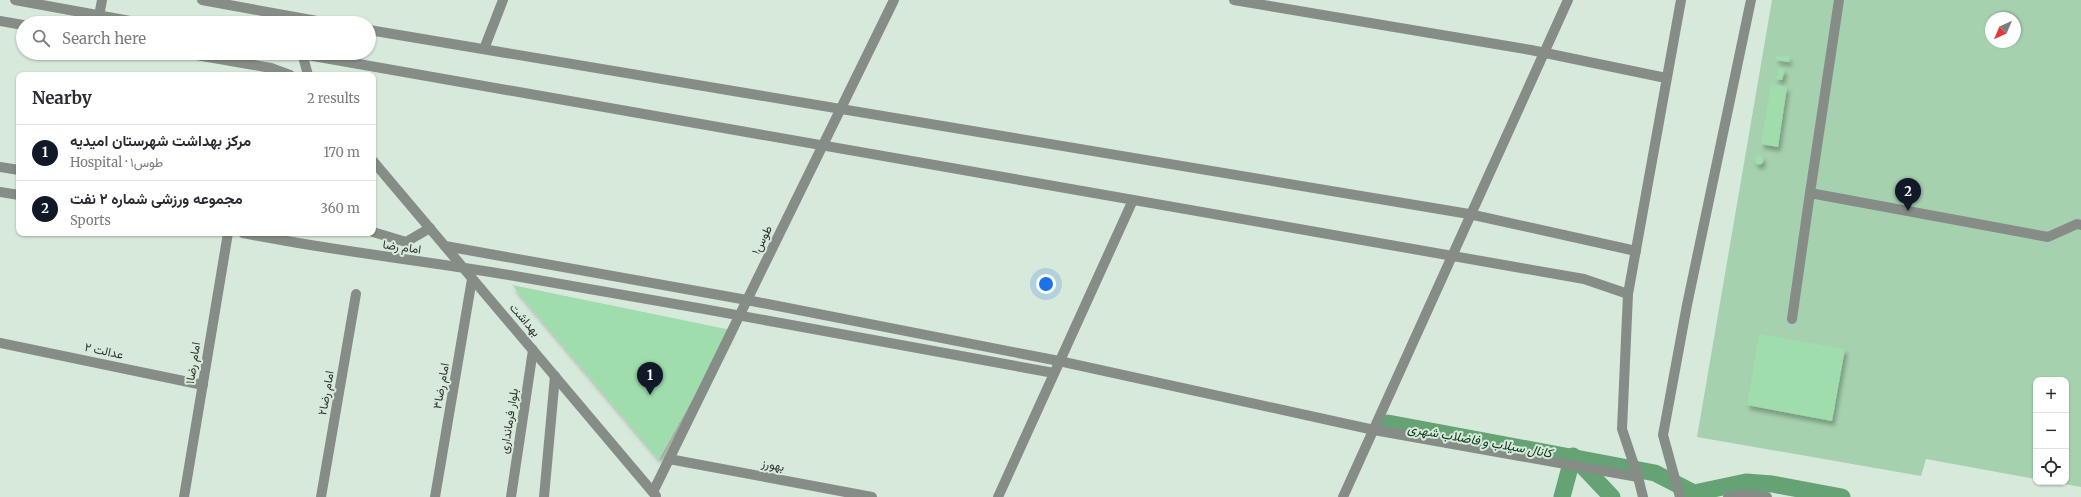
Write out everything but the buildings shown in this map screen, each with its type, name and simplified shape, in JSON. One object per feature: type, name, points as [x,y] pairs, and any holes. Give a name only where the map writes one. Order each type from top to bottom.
[{"type":"street","points":[[15,0],[100,16],[102,0]]},
{"type":"street","points":[[202,0],[283,16]]},
{"type":"street","points":[[484,49],[503,0]]},
{"type":"street","name":"طوس۱","points":[[655,495],[669,459],[894,0]]},
{"type":"street","points":[[1234,0],[1544,53],[1666,78]]},
{"type":"street","points":[[1343,497],[1453,257],[1469,214],[1568,0]]},
{"type":"street","points":[[1643,497],[1622,429],[1628,294],[1681,0]]},
{"type":"street","points":[[1680,497],[1663,435],[1687,305],[1751,0]]},
{"type":"street","points":[[1792,319],[1840,0]]},
{"type":"street","points":[[0,21],[16,24]]},
{"type":"street","points":[[376,31],[840,110],[1469,214],[1636,251]]},
{"type":"street","points":[[225,60],[271,68],[282,72]]},
{"type":"street","points":[[302,60],[307,72]]},
{"type":"street","points":[[334,60],[1584,279],[1628,294]]},
{"type":"street","name":"بهداشت","points":[[376,165],[655,495]]},
{"type":"street","points":[[0,167],[16,170]]},
{"type":"street","points":[[0,192],[16,195]]},
{"type":"street","points":[[1810,194],[2048,237],[2077,224],[2081,225]]},
{"type":"street","points":[[998,497],[1133,200]]},
{"type":"street","name":"امام رضا","points":[[376,233],[406,242],[430,228]]},
{"type":"street","name":"امام رضا۱","points":[[184,497],[228,236]]},
{"type":"street","name":"امام رضا","points":[[259,236],[319,248],[463,268],[740,314],[1054,373]]},
{"type":"street","points":[[445,246],[747,300],[1059,361],[1374,430],[1638,477]]},
{"type":"street","name":"امام رضا۳","points":[[435,497],[472,279]]},
{"type":"street","name":"امام رضا۲","points":[[321,497],[356,294]]},
{"type":"street","name":"عدالت ۲","points":[[0,343],[203,385]]},
{"type":"street","name":"بلوار فرمانداری","points":[[511,497],[533,350]]},
{"type":"street","points":[[544,497],[555,376]]},
{"type":"street","name":"بهورز","points":[[669,459],[872,497]]},
{"type":"street","points":[[1728,497],[1744,494],[1766,497]]},
{"type":"green space","points":[[1772,0],[2081,0],[2081,487],[2069,485],[2069,377],[2033,377],[2033,478],[1926,459],[1921,476],[1697,437]]},
{"type":"waterway","name":"کانال سیلاب و فاضلاب شهری","points":[[1388,423],[1655,473],[1694,493],[1746,482],[1772,484],[1842,497]]},
{"type":"waterway","name":"کانال سیلاب و فاضلاب شهری","points":[[1562,497],[1573,456],[1612,497]]},
{"type":"place","name":"مجموعه ورزشی شماره ۲ نفت","points":[[1908,211]]},
{"type":"place","name":"مرکز بهداشت شهرستان امیدیه","points":[[650,395]]}]
